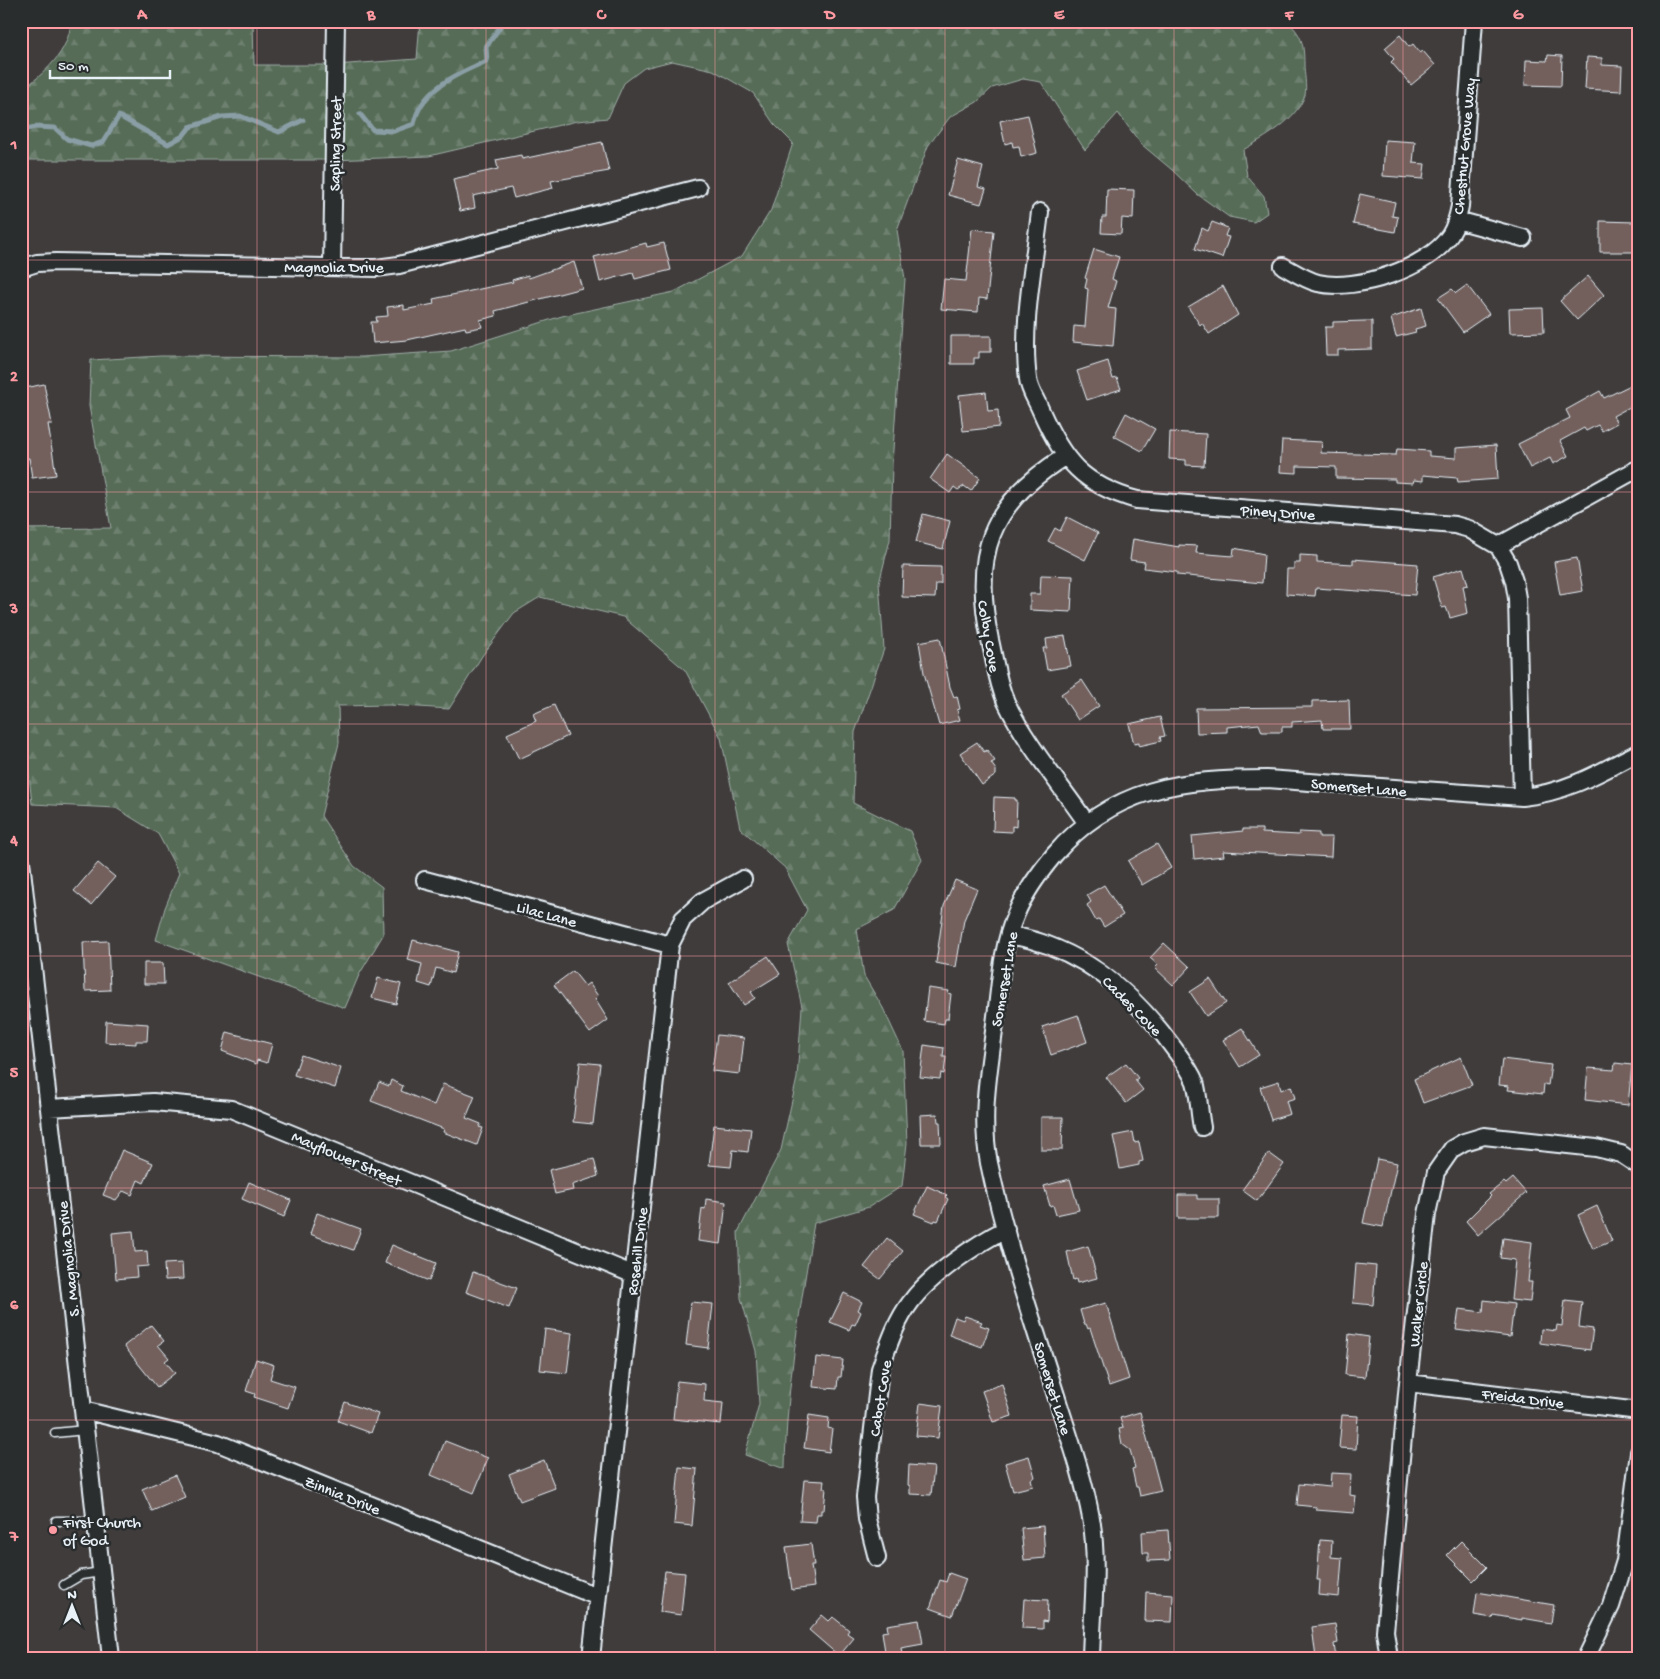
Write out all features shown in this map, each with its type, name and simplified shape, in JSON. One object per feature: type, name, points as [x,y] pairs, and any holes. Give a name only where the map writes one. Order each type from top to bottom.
[{"type":"street","name":"Sapling Street","points":[[332,266],[336,21]]},
{"type":"street","name":"Chestnut Grove Way","points":[[1283,266],[1320,284],[1374,280],[1425,259],[1450,235],[1457,220],[1460,206],[1474,21]]},
{"type":"street","name":"Magnolia Drive","points":[[21,268],[37,263],[56,262],[376,268],[399,265],[698,188]]},
{"type":"street","name":"Piney Drive","points":[[1040,212],[1027,331],[1028,381],[1051,434],[1064,457],[1088,478],[1123,496],[1137,500],[1455,525],[1469,529],[1498,546]]},
{"type":"street","points":[[1457,220],[1523,238]]},
{"type":"street","name":"Colby Cove","points":[[1064,457],[1035,476],[1003,511],[992,532],[987,548],[983,578],[983,604],[999,683],[1006,702],[1016,720],[1086,822]]},
{"type":"street","points":[[1522,797],[1517,598],[1508,563],[1498,546],[1639,468]]},
{"type":"street","name":"Somerset Lane","points":[[1090,1658],[1094,1574],[1090,1516],[1079,1468],[1006,1229],[989,1163],[984,1121],[1003,964],[1009,935],[1016,915],[1030,887],[1062,845],[1086,822],[1113,804],[1156,790],[1227,779],[1286,779],[1409,790],[1522,797],[1544,795],[1575,786],[1639,752]]},
{"type":"street","name":"S. Magnolia Drive","points":[[21,861],[111,1658]]},
{"type":"street","name":"Rosehill Drive","points":[[591,1658],[596,1596],[607,1520],[632,1274],[649,1141],[670,945],[683,919],[703,901],[742,879]]},
{"type":"street","name":"Lilac Lane","points":[[425,880],[670,945]]},
{"type":"street","name":"Cades Cove","points":[[1009,935],[1033,939],[1058,948],[1098,971],[1125,993],[1164,1034],[1195,1082],[1202,1127]]},
{"type":"street","name":"Mayflower Street","points":[[49,1108],[153,1102],[231,1109],[632,1274]]},
{"type":"street","name":"Walker Circle","points":[[1388,1658],[1385,1631],[1408,1383],[1430,1197],[1436,1172],[1452,1149],[1475,1138],[1493,1136],[1608,1150],[1621,1154],[1639,1166]]},
{"type":"street","name":"Cabot Cove","points":[[877,1558],[867,1519],[865,1497],[880,1370],[886,1351],[910,1303],[971,1248],[1006,1229]]},
{"type":"street","name":"Freida Drive","points":[[1408,1383],[1639,1411]]},
{"type":"street","name":"Zinnia Drive","points":[[83,1410],[218,1443],[596,1596]]},
{"type":"street","points":[[1586,1658],[1611,1606],[1624,1566],[1639,1452]]},
{"type":"lane","points":[[54,1432],[85,1430]]},
{"type":"lane","points":[[56,1521],[96,1521]]},
{"type":"lane","points":[[64,1585],[82,1575],[101,1572]]},
{"type":"green space","points":[[71,21],[253,21],[254,65],[335,65],[417,59],[420,21],[1286,21],[1299,35],[1303,51],[1306,88],[1301,104],[1295,113],[1279,127],[1243,150],[1247,176],[1264,196],[1267,213],[1254,222],[1229,217],[1197,194],[1141,144],[1118,113],[1085,150],[1041,82],[1023,79],[992,88],[977,102],[950,117],[928,146],[897,230],[905,279],[892,464],[890,540],[879,583],[884,649],[855,732],[853,803],[910,831],[922,860],[894,910],[857,929],[864,976],[883,1008],[903,1051],[907,1143],[902,1186],[869,1207],[814,1223],[791,1376],[785,1469],[745,1455],[759,1404],[756,1351],[741,1298],[738,1232],[781,1150],[797,1078],[802,1007],[788,944],[807,910],[785,868],[740,828],[721,738],[685,670],[623,617],[540,597],[514,613],[482,656],[449,709],[389,705],[338,706],[339,743],[321,816],[354,866],[382,887],[383,935],[359,975],[345,1008],[156,940],[165,908],[179,873],[158,834],[116,808],[32,804],[21,699],[21,529],[111,528],[89,406],[91,360],[161,356],[362,357],[451,351],[562,316],[674,292],[742,256],[771,210],[793,143],[774,124],[753,93],[713,70],[672,61],[644,68],[624,83],[608,118],[577,121],[429,156],[333,160],[28,160],[21,162],[21,91],[54,61],[66,43]]},
{"type":"building","points":[[1400,35],[1409,47],[1413,44],[1420,53],[1423,51],[1435,65],[1411,85],[1391,62],[1394,59],[1385,48]]},
{"type":"building","points":[[1548,55],[1562,56],[1561,86],[1525,85],[1526,60],[1547,61]]},
{"type":"building","points":[[1587,57],[1602,58],[1602,65],[1622,66],[1621,91],[1585,89]]},
{"type":"building","points":[[1028,115],[1037,153],[1021,157],[1019,146],[1013,147],[1012,142],[1005,144],[1000,121]]},
{"type":"building","points":[[1385,140],[1415,142],[1413,163],[1425,164],[1423,179],[1383,176]]},
{"type":"building","points":[[602,142],[609,171],[551,181],[553,188],[514,198],[511,188],[473,196],[475,208],[460,211],[453,179],[498,169],[496,160],[521,155],[522,159]]},
{"type":"building","points":[[958,160],[983,167],[978,187],[986,189],[981,204],[948,195]]},
{"type":"building","points":[[1107,189],[1134,190],[1133,219],[1122,218],[1121,234],[1101,233],[1102,217],[1106,217]]},
{"type":"building","points":[[1360,194],[1395,202],[1392,216],[1398,217],[1395,232],[1353,224]]},
{"type":"building","points":[[1600,221],[1636,222],[1635,252],[1600,252]]},
{"type":"building","points":[[1212,222],[1228,228],[1225,236],[1229,237],[1222,258],[1195,249],[1202,228],[1208,231]]},
{"type":"building","points":[[972,229],[994,231],[987,299],[979,298],[978,312],[941,309],[944,279],[966,281]]},
{"type":"building","points":[[646,243],[647,247],[664,243],[671,270],[635,279],[633,273],[600,282],[594,257]]},
{"type":"building","points":[[1094,249],[1119,257],[1112,279],[1116,281],[1108,308],[1116,309],[1113,346],[1073,342],[1074,326],[1085,327],[1088,289],[1085,288],[1087,279],[1085,278]]},
{"type":"building","points":[[574,262],[582,288],[495,311],[496,316],[480,320],[482,327],[466,330],[465,327],[407,340],[373,343],[371,322],[377,322],[376,317],[388,316],[387,307],[404,305],[404,310],[434,304],[433,299],[513,282],[512,280],[528,275],[529,278]]},
{"type":"building","points":[[1588,276],[1604,295],[1577,320],[1560,301]]},
{"type":"building","points":[[1467,285],[1489,314],[1463,332],[1438,298],[1452,289],[1456,293]]},
{"type":"building","points":[[1223,286],[1238,315],[1209,334],[1202,323],[1200,325],[1188,307]]},
{"type":"building","points":[[1421,308],[1426,326],[1415,329],[1416,332],[1396,337],[1391,318]]},
{"type":"building","points":[[1543,308],[1544,332],[1510,333],[1509,309]]},
{"type":"building","points":[[1372,321],[1372,349],[1338,350],[1338,355],[1326,355],[1325,327],[1333,327],[1333,322]]},
{"type":"building","points":[[951,336],[991,336],[991,352],[979,352],[979,358],[974,358],[974,364],[951,364]]},
{"type":"building","points":[[1108,361],[1113,379],[1117,378],[1121,389],[1087,400],[1077,371]]},
{"type":"building","points":[[1639,381],[1639,402],[1613,416],[1617,423],[1602,431],[1598,425],[1586,431],[1584,428],[1560,441],[1568,456],[1553,464],[1550,458],[1530,468],[1518,444],[1570,418],[1566,410],[1600,391],[1604,398]]},
{"type":"building","points":[[44,384],[52,424],[48,424],[56,475],[32,478],[29,458],[23,459],[21,448],[21,409],[24,409],[21,389]]},
{"type":"building","points":[[986,392],[988,411],[998,410],[999,427],[963,431],[959,395]]},
{"type":"building","points":[[1126,413],[1155,429],[1142,451],[1114,436]]},
{"type":"building","points":[[1170,432],[1206,434],[1204,466],[1186,465],[1186,460],[1169,459]]},
{"type":"building","points":[[1282,440],[1322,442],[1321,453],[1396,455],[1397,449],[1429,451],[1429,456],[1456,458],[1456,448],[1496,445],[1498,479],[1458,482],[1457,478],[1423,475],[1423,481],[1414,480],[1413,483],[1395,482],[1395,479],[1336,478],[1336,467],[1297,466],[1297,473],[1280,472]]},
{"type":"building","points":[[947,454],[980,478],[971,491],[964,486],[958,490],[954,487],[950,493],[930,479]]},
{"type":"building","points":[[923,514],[950,521],[943,549],[916,542]]},
{"type":"building","points":[[1067,517],[1098,533],[1085,560],[1048,541],[1055,528],[1060,531]]},
{"type":"building","points":[[1133,539],[1179,547],[1179,545],[1197,546],[1196,553],[1233,556],[1234,548],[1264,554],[1262,583],[1177,575],[1177,572],[1144,568],[1145,562],[1130,560]]},
{"type":"building","points":[[1300,555],[1317,556],[1317,562],[1353,564],[1353,559],[1418,564],[1415,595],[1316,588],[1315,596],[1286,594],[1287,569],[1294,569],[1294,563],[1300,563]]},
{"type":"building","points":[[1577,558],[1583,591],[1560,595],[1554,562]]},
{"type":"building","points":[[903,566],[941,567],[941,584],[936,584],[935,598],[902,597]]},
{"type":"building","points":[[1463,568],[1468,585],[1463,586],[1468,613],[1450,618],[1446,607],[1442,608],[1433,577]]},
{"type":"building","points":[[1041,575],[1073,576],[1071,612],[1030,610],[1030,594],[1040,594]]},
{"type":"building","points":[[1065,636],[1071,666],[1047,670],[1043,648],[1047,648],[1046,639]]},
{"type":"building","points":[[940,638],[950,687],[954,697],[957,696],[960,709],[957,710],[960,720],[939,725],[924,673],[919,642]]},
{"type":"building","points":[[1082,680],[1099,706],[1078,720],[1061,694]]},
{"type":"building","points":[[1349,700],[1350,729],[1323,729],[1322,720],[1292,722],[1292,727],[1282,727],[1282,732],[1262,732],[1259,724],[1227,727],[1227,732],[1197,733],[1196,708],[1312,707],[1312,701]]},
{"type":"building","points":[[554,705],[568,736],[519,759],[507,734],[536,721],[533,714]]},
{"type":"building","points":[[1160,717],[1165,736],[1160,737],[1161,741],[1139,746],[1139,743],[1134,744],[1129,724]]},
{"type":"building","points":[[977,742],[984,752],[987,750],[995,761],[991,763],[996,770],[996,775],[982,785],[960,753]]},
{"type":"building","points":[[994,797],[1015,798],[1017,800],[1016,827],[1012,826],[1012,832],[993,831]]},
{"type":"building","points":[[1243,829],[1262,829],[1262,833],[1299,835],[1299,832],[1319,833],[1319,837],[1332,837],[1331,857],[1223,851],[1224,856],[1194,859],[1192,836],[1243,831]]},
{"type":"building","points":[[1157,844],[1171,868],[1142,885],[1128,861]]},
{"type":"building","points":[[98,863],[115,877],[91,905],[74,891]]},
{"type":"building","points":[[955,880],[977,889],[964,920],[956,967],[936,963],[944,906]]},
{"type":"building","points":[[1104,885],[1123,915],[1104,927],[1099,919],[1096,921],[1087,905],[1091,902],[1087,895]]},
{"type":"building","points":[[413,940],[458,952],[453,973],[436,968],[431,987],[418,983],[422,964],[408,960]]},
{"type":"building","points":[[108,941],[110,990],[85,991],[83,942]]},
{"type":"building","points":[[1164,943],[1190,967],[1173,985],[1155,968],[1158,965],[1150,958]]},
{"type":"building","points":[[768,956],[780,974],[751,992],[755,998],[744,1005],[729,982]]},
{"type":"building","points":[[144,963],[163,963],[164,984],[144,984]]},
{"type":"building","points":[[573,971],[585,986],[589,983],[598,996],[595,999],[608,1020],[590,1033],[554,985]]},
{"type":"building","points":[[378,978],[401,984],[396,1004],[372,998]]},
{"type":"building","points":[[1210,979],[1226,1003],[1206,1016],[1190,992]]},
{"type":"building","points":[[928,988],[949,991],[948,993],[951,994],[948,1019],[945,1019],[944,1024],[924,1021]]},
{"type":"building","points":[[1078,1015],[1087,1042],[1051,1055],[1042,1027]]},
{"type":"building","points":[[106,1021],[148,1024],[147,1041],[136,1041],[136,1044],[105,1042]]},
{"type":"building","points":[[1242,1028],[1259,1055],[1240,1067],[1223,1040]]},
{"type":"building","points":[[227,1032],[272,1044],[267,1063],[257,1060],[256,1064],[222,1051]]},
{"type":"building","points":[[717,1035],[744,1038],[740,1074],[712,1071]]},
{"type":"building","points":[[924,1045],[944,1048],[943,1057],[946,1057],[944,1074],[941,1073],[940,1079],[920,1077]]},
{"type":"building","points":[[301,1055],[341,1068],[335,1088],[294,1075]]},
{"type":"building","points":[[1461,1057],[1472,1085],[1423,1103],[1414,1079]]},
{"type":"building","points":[[1502,1059],[1551,1065],[1548,1085],[1544,1084],[1543,1094],[1508,1090],[1509,1086],[1499,1085]]},
{"type":"building","points":[[580,1062],[600,1064],[593,1124],[573,1122]]},
{"type":"building","points":[[1126,1063],[1138,1078],[1135,1080],[1143,1090],[1126,1103],[1106,1077]]},
{"type":"building","points":[[1615,1063],[1632,1065],[1628,1105],[1585,1100],[1588,1068],[1614,1070]]},
{"type":"building","points":[[391,1080],[403,1086],[401,1091],[434,1105],[443,1084],[475,1096],[466,1118],[481,1124],[479,1127],[483,1128],[477,1145],[443,1132],[444,1129],[371,1101],[379,1082],[389,1086]]},
{"type":"building","points":[[1279,1081],[1281,1090],[1291,1086],[1295,1098],[1286,1101],[1290,1114],[1271,1120],[1260,1087]]},
{"type":"building","points":[[937,1114],[938,1122],[940,1122],[941,1144],[921,1144],[920,1115]]},
{"type":"building","points":[[1041,1117],[1063,1117],[1062,1150],[1041,1150]]},
{"type":"building","points":[[714,1125],[751,1129],[748,1152],[733,1150],[731,1167],[709,1165]]},
{"type":"building","points":[[1133,1132],[1135,1143],[1139,1142],[1143,1161],[1139,1162],[1139,1165],[1120,1169],[1113,1136]]},
{"type":"building","points":[[122,1150],[153,1163],[144,1183],[138,1180],[132,1195],[123,1191],[116,1200],[103,1195]]},
{"type":"building","points":[[1269,1153],[1284,1164],[1257,1201],[1242,1190]]},
{"type":"building","points":[[594,1159],[598,1176],[572,1185],[573,1190],[555,1194],[549,1170]]},
{"type":"building","points":[[1377,1159],[1397,1163],[1383,1227],[1363,1223]]},
{"type":"building","points":[[1513,1178],[1526,1193],[1478,1235],[1466,1221],[1491,1196],[1489,1194],[1504,1182],[1506,1184]]},
{"type":"building","points":[[1070,1179],[1079,1210],[1056,1215],[1053,1205],[1050,1206],[1044,1186]]},
{"type":"building","points":[[249,1182],[291,1200],[284,1217],[242,1199]]},
{"type":"building","points":[[927,1186],[947,1195],[945,1197],[948,1199],[938,1221],[935,1220],[934,1222],[914,1214]]},
{"type":"building","points":[[1178,1195],[1197,1195],[1197,1199],[1219,1199],[1219,1218],[1178,1218]]},
{"type":"building","points":[[706,1199],[726,1202],[721,1244],[698,1241],[702,1208],[705,1209]]},
{"type":"building","points":[[1597,1206],[1612,1241],[1593,1249],[1578,1215]]},
{"type":"building","points":[[317,1213],[361,1229],[353,1250],[310,1234]]},
{"type":"building","points":[[133,1231],[135,1252],[147,1251],[148,1266],[136,1267],[137,1277],[116,1279],[112,1233]]},
{"type":"building","points":[[887,1238],[903,1251],[880,1279],[864,1267]]},
{"type":"building","points":[[1503,1238],[1532,1242],[1528,1282],[1532,1282],[1530,1302],[1511,1300],[1515,1260],[1500,1258]]},
{"type":"building","points":[[392,1245],[436,1263],[429,1281],[385,1263]]},
{"type":"building","points":[[1088,1246],[1097,1278],[1077,1283],[1076,1279],[1073,1280],[1067,1252]]},
{"type":"building","points":[[182,1263],[183,1279],[165,1280],[164,1264]]},
{"type":"building","points":[[1356,1264],[1376,1266],[1373,1305],[1353,1303]]},
{"type":"building","points":[[473,1272],[517,1288],[509,1308],[466,1292]]},
{"type":"building","points":[[844,1293],[862,1302],[858,1310],[861,1312],[855,1325],[852,1324],[849,1330],[830,1322]]},
{"type":"building","points":[[1484,1300],[1514,1304],[1510,1337],[1456,1330],[1459,1309],[1483,1312]]},
{"type":"building","points":[[1565,1300],[1582,1302],[1579,1327],[1593,1329],[1590,1350],[1540,1343],[1541,1329],[1556,1331],[1557,1325],[1562,1326]]},
{"type":"building","points":[[691,1302],[713,1304],[708,1348],[686,1345]]},
{"type":"building","points":[[1106,1303],[1129,1379],[1109,1386],[1090,1328],[1088,1329],[1086,1324],[1084,1324],[1080,1310]]},
{"type":"building","points":[[965,1316],[982,1322],[980,1325],[989,1328],[982,1347],[949,1335],[955,1317],[963,1320]]},
{"type":"building","points":[[151,1325],[164,1341],[158,1345],[169,1358],[165,1361],[175,1373],[157,1387],[124,1346]]},
{"type":"building","points":[[545,1329],[572,1333],[567,1373],[540,1370]]},
{"type":"building","points":[[1349,1334],[1369,1337],[1365,1377],[1345,1375]]},
{"type":"building","points":[[816,1357],[843,1360],[837,1389],[813,1387]]},
{"type":"building","points":[[256,1359],[274,1365],[270,1379],[295,1387],[288,1408],[254,1397],[255,1394],[246,1391]]},
{"type":"building","points":[[677,1381],[705,1384],[704,1401],[723,1403],[721,1424],[673,1419]]},
{"type":"building","points":[[1002,1384],[1012,1416],[993,1422],[982,1391]]},
{"type":"building","points":[[345,1402],[378,1414],[371,1433],[338,1421]]},
{"type":"building","points":[[920,1403],[942,1406],[938,1438],[916,1436]]},
{"type":"building","points":[[1140,1412],[1161,1491],[1140,1496],[1132,1469],[1135,1468],[1130,1450],[1122,1444],[1119,1429],[1123,1428],[1120,1418]]},
{"type":"building","points":[[809,1415],[829,1418],[828,1428],[832,1429],[829,1452],[804,1448]]},
{"type":"building","points":[[1342,1415],[1358,1416],[1356,1449],[1339,1448]]},
{"type":"building","points":[[445,1441],[488,1458],[474,1493],[431,1475]]},
{"type":"building","points":[[1029,1456],[1035,1477],[1031,1479],[1033,1486],[1013,1491],[1005,1463]]},
{"type":"building","points":[[544,1460],[555,1488],[520,1501],[509,1474]]},
{"type":"building","points":[[909,1465],[934,1467],[931,1495],[910,1494],[910,1486],[908,1485]]},
{"type":"building","points":[[679,1467],[697,1469],[692,1526],[674,1524]]},
{"type":"building","points":[[1331,1473],[1351,1474],[1350,1495],[1356,1496],[1354,1513],[1316,1510],[1316,1507],[1297,1505],[1299,1484],[1330,1487]]},
{"type":"building","points":[[175,1475],[185,1497],[152,1511],[142,1489]]},
{"type":"building","points":[[804,1480],[824,1481],[823,1488],[826,1488],[824,1510],[821,1510],[821,1514],[817,1514],[816,1522],[800,1521]]},
{"type":"building","points":[[1043,1526],[1045,1558],[1024,1560],[1021,1528]]},
{"type":"building","points":[[1168,1530],[1170,1560],[1148,1561],[1148,1553],[1143,1553],[1142,1532]]},
{"type":"building","points":[[1320,1540],[1332,1541],[1331,1557],[1342,1558],[1339,1597],[1319,1595],[1320,1580],[1317,1580]]},
{"type":"building","points":[[1461,1541],[1487,1567],[1473,1581],[1447,1555]]},
{"type":"building","points":[[811,1544],[814,1565],[811,1565],[814,1587],[792,1590],[786,1547]]},
{"type":"building","points":[[665,1571],[685,1573],[681,1615],[660,1612]]},
{"type":"building","points":[[949,1573],[966,1579],[952,1616],[930,1608],[940,1580],[946,1582]]},
{"type":"building","points":[[1146,1592],[1173,1594],[1172,1622],[1145,1621]]},
{"type":"building","points":[[1477,1592],[1554,1605],[1551,1623],[1522,1618],[1522,1620],[1493,1615],[1492,1618],[1474,1615]]},
{"type":"building","points":[[1024,1599],[1048,1600],[1047,1622],[1043,1621],[1043,1629],[1022,1628]]},
{"type":"building","points":[[822,1615],[829,1621],[833,1617],[849,1630],[847,1633],[854,1638],[839,1656],[809,1630]]},
{"type":"building","points":[[919,1620],[923,1644],[901,1648],[903,1658],[886,1658],[882,1632],[888,1631],[887,1625]]},
{"type":"building","points":[[1335,1624],[1338,1643],[1334,1644],[1336,1658],[1316,1658],[1312,1627]]},
{"type":"waterway","points":[[360,114],[373,130],[394,131],[414,124],[418,112],[432,92],[453,77],[487,61],[486,47],[504,21]]},
{"type":"waterway","points":[[21,130],[36,127],[55,128],[67,139],[91,146],[103,142],[119,116],[168,144],[183,136],[190,127],[222,117],[240,116],[279,132],[303,120]]},
{"type":"place","name":"First Church of God","points":[[53,1530]]}]
